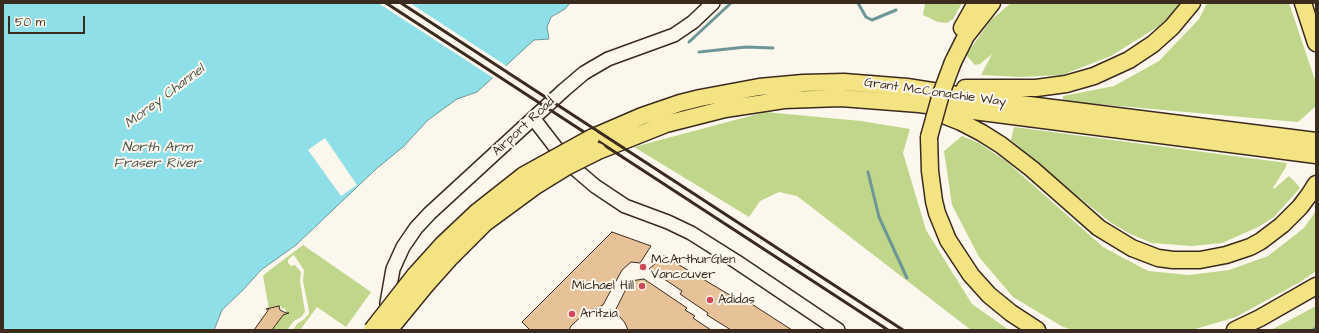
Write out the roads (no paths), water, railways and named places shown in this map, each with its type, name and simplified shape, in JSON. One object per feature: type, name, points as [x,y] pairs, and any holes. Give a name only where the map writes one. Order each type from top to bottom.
[{"type":"main road","points":[[949,62],[976,3]]},
{"type":"main road","points":[[992,3],[937,77],[930,105],[928,121],[930,171],[937,213],[942,227],[955,252],[971,275],[989,295],[1011,313],[1037,330]]},
{"type":"main road","points":[[907,86],[1019,89],[1053,86],[1080,81],[1117,66],[1147,49],[1172,27],[1192,3]]},
{"type":"main road","points":[[1303,3],[1316,43]]},
{"type":"main road","name":"Grant McConachie Way","points":[[390,330],[441,268],[486,223],[534,187],[568,166],[595,144],[629,121],[680,103],[741,90],[782,84],[822,82],[907,86],[1012,103],[1316,141]]},
{"type":"main road","name":"Grant McConachie Way","points":[[372,330],[414,275],[442,246],[477,212],[524,175],[595,144],[647,131],[680,120],[744,105],[784,100],[824,98],[894,101],[1316,155]]},
{"type":"main road","points":[[894,101],[940,114],[982,132],[1017,157],[1099,228],[1132,248],[1158,258],[1173,260],[1200,260],[1226,255],[1250,247],[1261,241],[1282,225],[1300,207],[1316,184]]},
{"type":"main road","points":[[1235,330],[1279,308],[1316,286]]},
{"type":"street","name":"Airport Road","points":[[390,330],[387,303],[393,269],[403,247],[416,228],[435,208],[564,90],[596,65],[622,53],[674,35],[693,22],[713,3]]},
{"type":"street","points":[[534,118],[567,162],[595,186],[625,206],[668,222],[691,233],[838,330]]},
{"type":"water","name":"North Arm Fraser River","points":[[3,3],[570,3],[565,9],[551,17],[547,27],[549,39],[534,40],[477,92],[457,99],[428,120],[403,147],[376,169],[296,245],[261,270],[222,310],[214,330],[3,330]]},
{"type":"waterway","points":[[689,42],[731,3]]},
{"type":"waterway","points":[[858,3],[866,17],[872,20],[896,10]]},
{"type":"waterway","points":[[699,52],[746,47],[773,48]]},
{"type":"waterway","points":[[868,172],[879,217],[907,278]]},
{"type":"railway","points":[[386,3],[888,330]]},
{"type":"railway","points":[[401,3],[903,330]]},
{"type":"place","name":"McArthurGlen Vancouver","points":[[643,267]]},
{"type":"place","name":"Michael Hill","points":[[642,286]]},
{"type":"place","name":"Adidas","points":[[710,300]]},
{"type":"place","name":"Aritzia","points":[[572,314]]},
{"type":"water label","name":"Morey Channel","points":[[165,97]]}]
